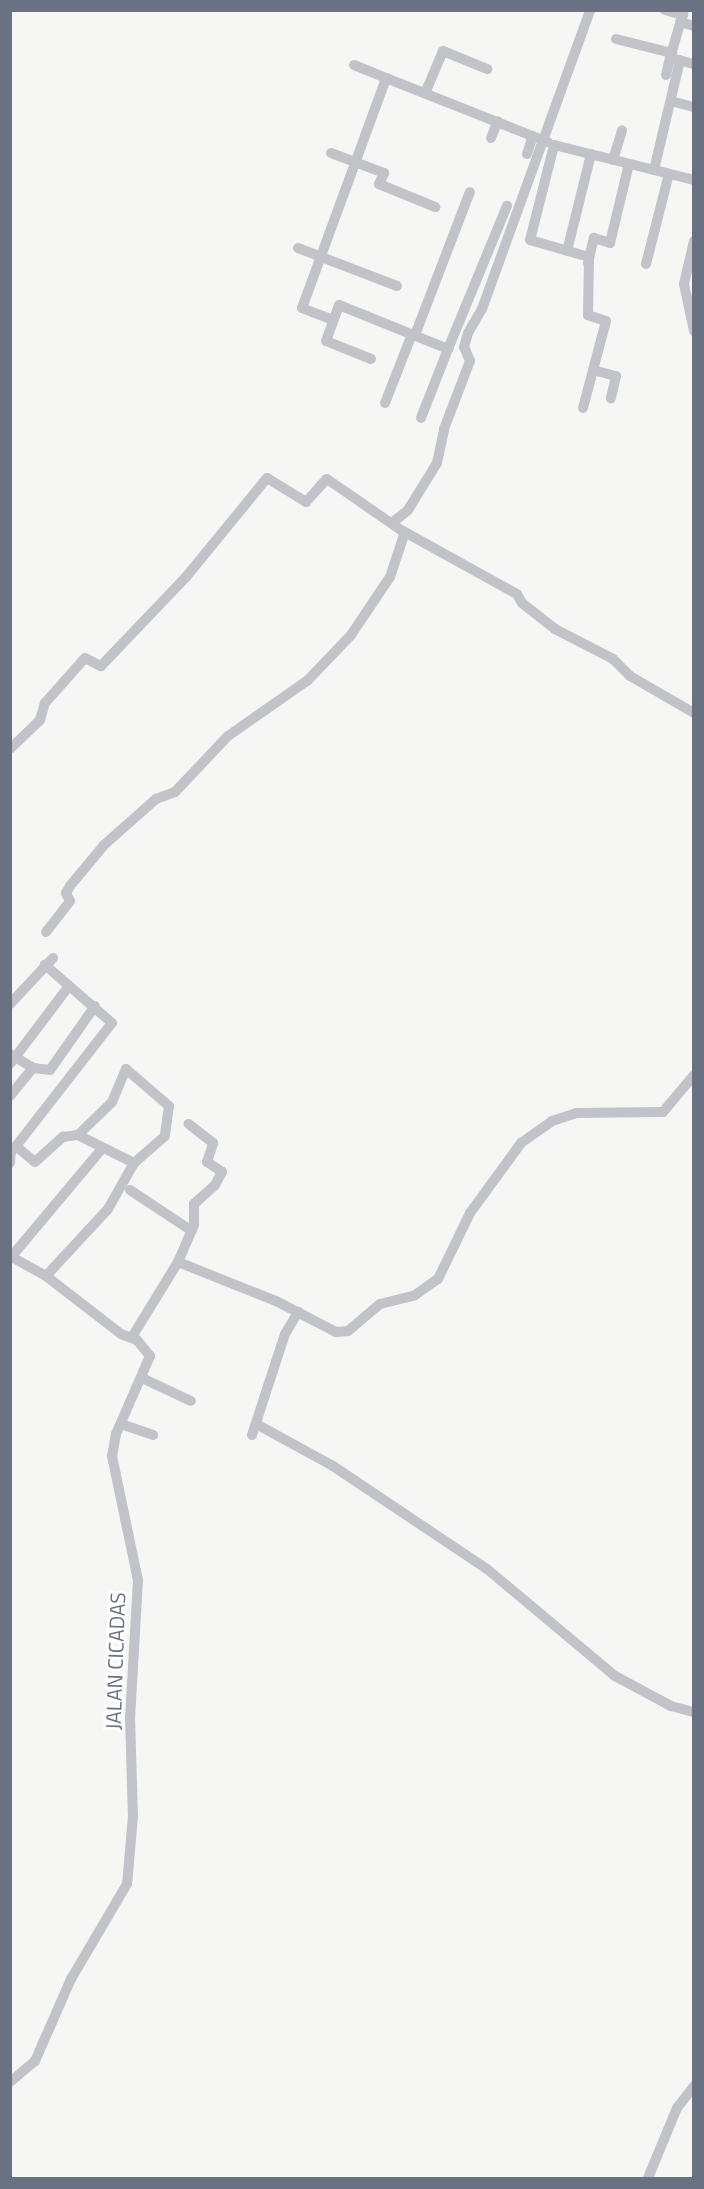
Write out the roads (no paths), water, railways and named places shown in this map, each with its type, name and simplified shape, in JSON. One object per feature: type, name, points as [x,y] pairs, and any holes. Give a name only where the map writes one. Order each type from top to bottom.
[{"type":"street","points":[[589,257],[530,240],[544,141],[590,10]]},
{"type":"street","points":[[665,10],[682,16],[693,26]]},
{"type":"street","points":[[654,170],[671,101],[674,57],[682,16]]},
{"type":"street","points":[[616,39],[693,64]]},
{"type":"street","points":[[426,91],[443,51],[487,69]]},
{"type":"street","points":[[666,75],[674,57]]},
{"type":"street","points":[[354,65],[426,91],[544,141],[669,174],[693,178]]},
{"type":"street","points":[[333,320],[302,308],[386,78]]},
{"type":"street","points":[[392,523],[408,510],[437,462],[444,429],[471,361],[465,343],[482,309],[563,89]]},
{"type":"street","points":[[671,101],[693,107]]},
{"type":"street","points":[[491,138],[498,121]]},
{"type":"street","points":[[614,160],[622,130]]},
{"type":"street","points":[[527,154],[544,141]]},
{"type":"street","points":[[331,153],[384,173],[379,184],[435,207]]},
{"type":"street","points":[[567,251],[591,154]]},
{"type":"street","points":[[583,408],[606,321],[588,315],[588,299],[580,297],[594,238],[610,243],[629,164]]},
{"type":"street","points":[[646,264],[669,174]]},
{"type":"street","points":[[385,403],[470,192]]},
{"type":"street","points":[[421,418],[507,206]]},
{"type":"street","points":[[693,241],[684,284],[693,331]]},
{"type":"street","points":[[298,248],[397,286]]},
{"type":"street","points":[[371,359],[326,341],[339,305],[448,349]]},
{"type":"street","points":[[593,370],[616,376],[611,398]]},
{"type":"street","points":[[10,749],[40,720],[45,703],[85,658],[101,666],[186,577],[266,478],[306,502],[327,479],[405,532],[424,538],[517,594],[522,603],[555,628],[613,659],[630,676],[693,713]]},
{"type":"street","points":[[46,932],[70,901],[66,893],[70,886],[104,845],[156,799],[175,792],[228,736],[308,680],[351,635],[390,577],[405,532]]},
{"type":"street","points":[[10,1004],[49,961],[69,986],[112,1020],[110,1027],[13,1148],[10,1163]]},
{"type":"street","points":[[69,986],[13,1058],[33,1068],[50,1070],[95,1006]]},
{"type":"street","points":[[10,1096],[33,1068]]},
{"type":"street","points":[[13,1148],[35,1162],[63,1137],[78,1135],[112,1102],[128,1070],[167,1102],[169,1112],[165,1136],[134,1163],[108,1209],[46,1276]]},
{"type":"street","points":[[178,1262],[344,1333],[380,1304],[427,1288],[452,1254],[470,1213],[521,1143],[552,1121],[576,1113],[663,1113],[693,1075]]},
{"type":"street","points":[[132,1337],[178,1262],[192,1231],[195,1204],[222,1172],[207,1162],[213,1143],[189,1124]]},
{"type":"street","points":[[78,1135],[101,1150],[134,1163]]},
{"type":"street","points":[[11,1256],[101,1150]]},
{"type":"street","points":[[130,1190],[192,1231]]},
{"type":"street","name":"JALAN CICADAS","points":[[10,2082],[35,2061],[71,1979],[127,1884],[138,1580],[112,1456],[121,1424],[150,1356],[132,1337],[105,1323],[46,1276],[11,1256]]},
{"type":"street","points":[[252,1435],[285,1334],[298,1312]]},
{"type":"street","points":[[142,1378],[191,1401]]},
{"type":"street","points":[[121,1424],[153,1435]]},
{"type":"street","points":[[256,1424],[389,1502],[498,1577],[615,1676],[667,1704],[693,1712]]},
{"type":"street","points":[[648,2178],[677,2108],[693,2086]]}]
